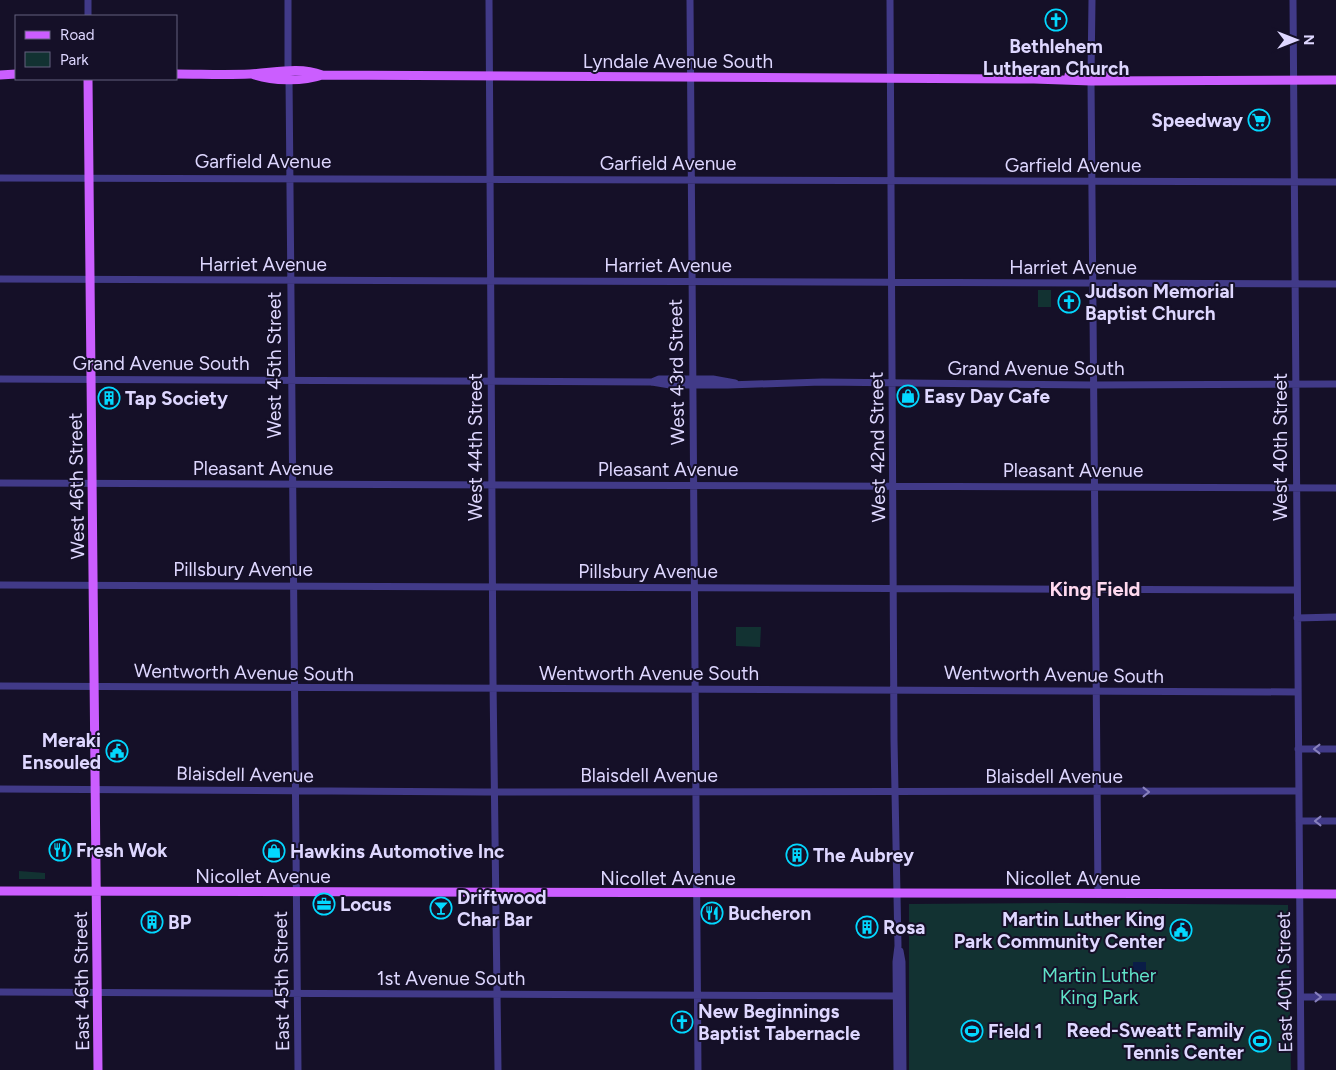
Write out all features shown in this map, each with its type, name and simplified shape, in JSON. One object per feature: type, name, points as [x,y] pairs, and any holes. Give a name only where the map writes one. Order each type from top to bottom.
[{"type":"main road","name":"Lyndale Avenue South","points":[[178,74],[252,74],[260,76],[312,71],[322,75],[1336,80]]},
{"type":"main road","points":[[0,75],[15,74]]},
{"type":"main road","name":"West 46th Street","points":[[88,80],[96,892]]},
{"type":"main road","name":"Nicollet Avenue","points":[[0,891],[496,894],[1336,894]]},
{"type":"main road","name":"East 46th Street","points":[[96,892],[98,1070]]},
{"type":"street","points":[[88,0],[88,15]]},
{"type":"street","name":"West 45th Street","points":[[288,0],[296,892]]},
{"type":"street","name":"West 44th Street","points":[[489,0],[492,586],[498,1070]]},
{"type":"street","name":"West 43rd Street","points":[[690,0],[698,1070]]},
{"type":"street","name":"West 42nd Street","points":[[890,0],[890,180],[895,587],[894,688],[899,996]]},
{"type":"street","points":[[1092,0],[1092,284],[1098,894]]},
{"type":"street","name":"West 40th Street","points":[[1293,0],[1299,894]]},
{"type":"street","name":"Garfield Avenue","points":[[0,178],[89,176],[1336,182]]},
{"type":"street","name":"Harriet Avenue","points":[[0,279],[1336,284]]},
{"type":"street","name":"Grand Avenue South","points":[[0,379],[652,382],[670,385],[692,382],[736,384],[1336,384]]},
{"type":"street","name":"Pleasant Avenue","points":[[0,483],[1336,488]]},
{"type":"street","name":"Pillsbury Avenue","points":[[0,585],[1297,590]]},
{"type":"street","points":[[1297,618],[1336,617]]},
{"type":"street","name":"Wentworth Avenue South","points":[[0,686],[294,689],[894,688],[1298,692]]},
{"type":"street","points":[[1298,749],[1336,750]]},
{"type":"street","name":"Blaisdell Avenue","points":[[0,789],[1097,793],[1299,791]]},
{"type":"street","points":[[1299,821],[1336,821]]},
{"type":"street","name":"East 45th Street","points":[[296,892],[298,1070]]},
{"type":"street","name":"East 40th Street","points":[[1299,894],[1301,1070]]},
{"type":"street","name":"1st Avenue South","points":[[0,992],[899,996]]},
{"type":"street","points":[[897,1070],[899,996]]},
{"type":"street","points":[[899,996],[903,1070]]},
{"type":"street","points":[[1300,997],[1336,997]]},
{"type":"green space","points":[[1038,290],[1051,290],[1051,307],[1038,307]]},
{"type":"green space","points":[[736,627],[761,627],[760,647],[736,646]]},
{"type":"green space","points":[[19,871],[45,873],[45,879],[19,879]]},
{"type":"green space","name":"Martin Luther King Park","points":[[909,904],[1288,905],[1291,1070],[909,1070]]},
{"type":"water","points":[[1133,962],[1146,962],[1146,976],[1133,976]]},
{"type":"place","name":"Bethlehem Lutheran Church","points":[[1056,20]]},
{"type":"place","name":"Speedway","points":[[1259,120]]},
{"type":"place","name":"Judson Memorial Baptist Church","points":[[1069,302]]},
{"type":"place","name":"Easy Day Cafe","points":[[908,396]]},
{"type":"place","name":"Tap Society","points":[[109,398]]},
{"type":"place","name":"Meraki Ensouled","points":[[117,751]]},
{"type":"place","name":"Fresh Wok","points":[[60,850]]},
{"type":"place","name":"Hawkins Automotive Inc","points":[[274,851]]},
{"type":"place","name":"The Aubrey","points":[[797,855]]},
{"type":"place","name":"Locus","points":[[324,904]]},
{"type":"place","name":"Driftwood Char Bar","points":[[441,908]]},
{"type":"place","name":"Bucheron","points":[[712,913]]},
{"type":"place","name":"BP","points":[[152,922]]},
{"type":"place","name":"Rosa","points":[[867,927]]},
{"type":"place","name":"Martin Luther King Park Community Center","points":[[1181,930]]},
{"type":"place","name":"New Beginnings Baptist Tabernacle","points":[[682,1022]]},
{"type":"place","name":"Field 1","points":[[972,1031]]},
{"type":"place","name":"Reed-Sweatt Family Tennis Center","points":[[1260,1041]]},
{"type":"district","name":"King Field","points":[[1095,589]]}]
